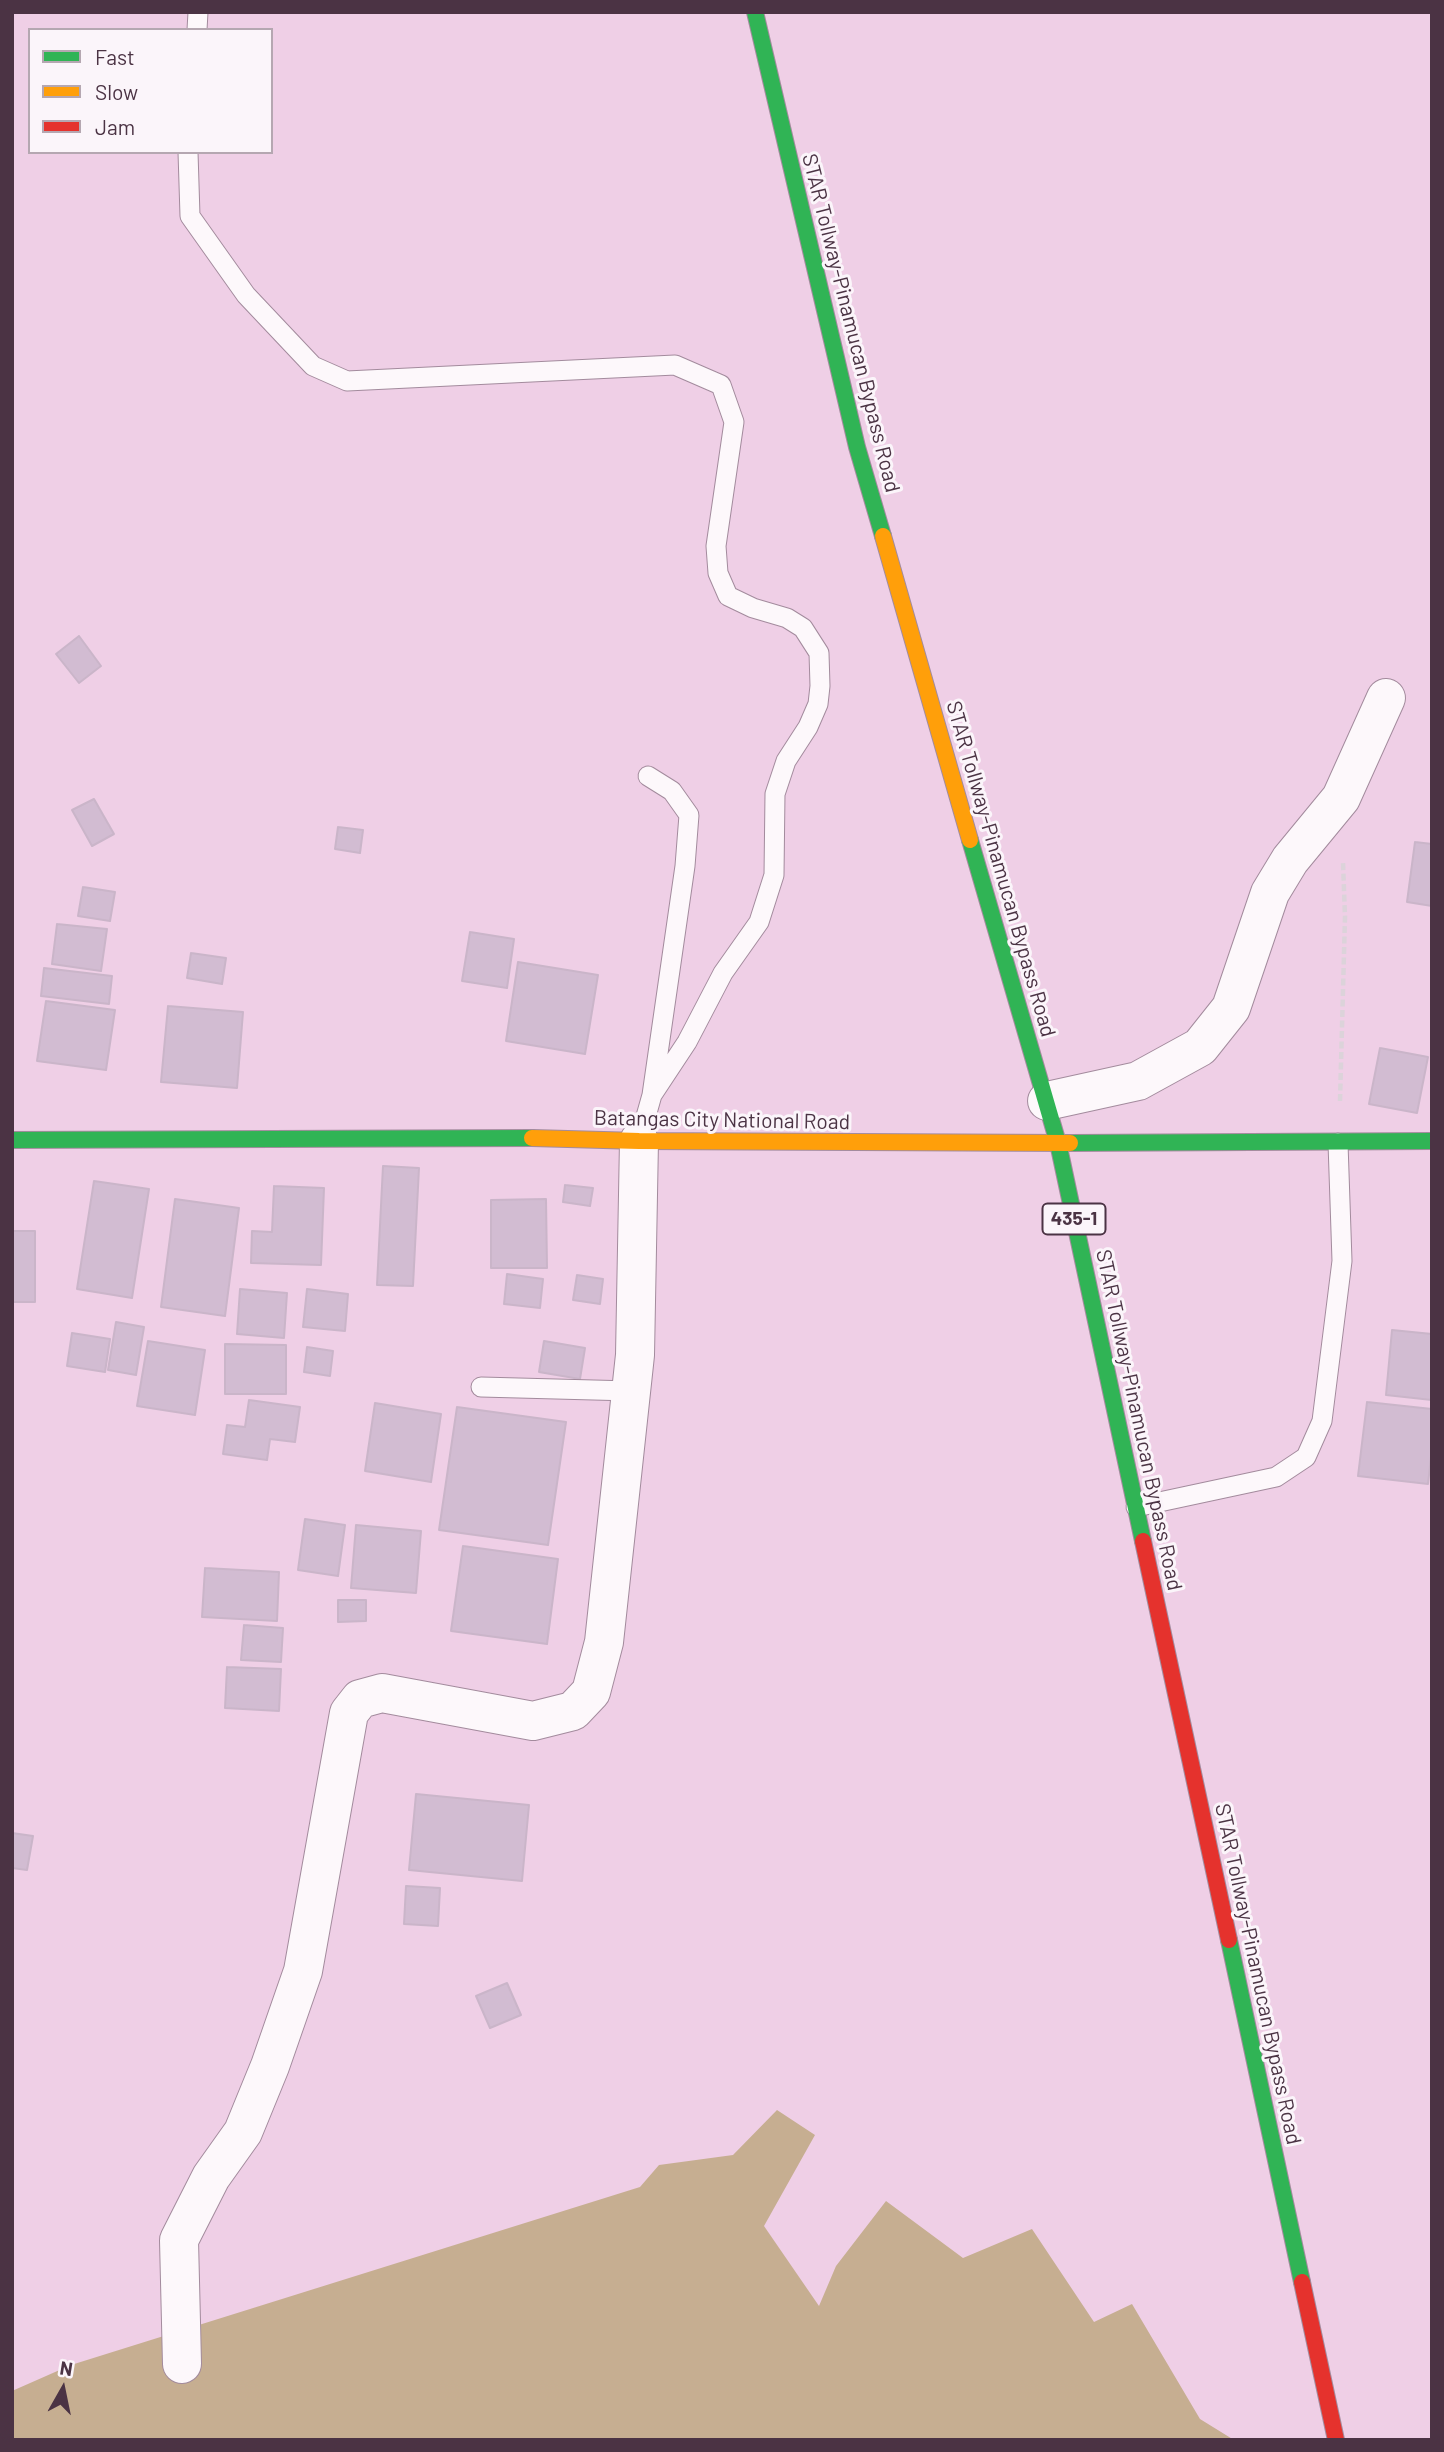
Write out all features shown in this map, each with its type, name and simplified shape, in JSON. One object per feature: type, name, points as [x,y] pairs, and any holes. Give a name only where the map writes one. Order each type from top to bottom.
[{"type":"main road","name":"STAR Tollway-Pinamucan Bypass Road","points":[[755,12],[857,447],[1058,1143],[1336,2440]]},
{"type":"main road","name":"Batangas City National Road","points":[[12,1140],[497,1137],[639,1141],[1058,1143],[1432,1141]]},
{"type":"street","points":[[1047,1101],[1138,1081],[1200,1047],[1231,1008],[1270,893],[1290,860],[1341,798],[1386,698]]},
{"type":"street","points":[[182,2364],[179,2240],[211,2177],[243,2132],[270,2066],[303,1971],[349,1713],[360,1699],[382,1693],[533,1721],[573,1712],[591,1692],[604,1642],[635,1355],[639,1141]]},
{"type":"lane","points":[[188,154],[190,216],[255,305],[313,366],[347,381],[675,365],[721,385],[734,422],[716,546],[718,573],[727,596],[752,608],[787,618],[803,628],[819,653],[820,686],[818,704],[808,727],[786,761],[775,794],[774,875],[760,922],[723,973],[687,1042],[652,1095]]},
{"type":"lane","points":[[639,1141],[652,1095],[685,866],[689,815],[672,792],[648,776]]},
{"type":"lane","points":[[1136,1507],[1276,1477],[1306,1457],[1322,1421],[1342,1261],[1338,1143]]},
{"type":"lane","points":[[481,1387],[631,1391]]},
{"type":"path","points":[[1338,1143],[1345,917],[1341,798]]},
{"type":"shaded area","points":[[777,2110],[815,2135],[764,2226],[819,2306],[836,2266],[886,2201],[963,2258],[1032,2229],[1094,2322],[1132,2304],[1200,2419],[1234,2440],[12,2440],[12,2391],[71,2365],[640,2187],[659,2165],[733,2155]]},
{"type":"building","points":[[79,636],[101,666],[79,683],[56,654]]},
{"type":"building","points":[[94,799],[114,834],[92,846],[72,810]]},
{"type":"building","points":[[338,827],[363,830],[360,853],[335,849]]},
{"type":"building","points":[[1415,842],[1432,844],[1432,906],[1407,902]]},
{"type":"building","points":[[83,887],[115,892],[110,921],[78,916]]},
{"type":"building","points":[[57,924],[107,929],[101,971],[52,964]]},
{"type":"building","points":[[470,932],[514,939],[507,988],[462,981]]},
{"type":"building","points":[[191,953],[226,958],[222,984],[187,978]]},
{"type":"building","points":[[518,962],[598,975],[585,1054],[506,1041]]},
{"type":"building","points":[[44,968],[112,976],[109,1004],[41,996]]},
{"type":"building","points":[[46,1001],[115,1010],[106,1070],[37,1061]]},
{"type":"building","points":[[168,1006],[243,1012],[237,1088],[161,1082]]},
{"type":"building","points":[[1380,1048],[1428,1057],[1417,1113],[1369,1104]]},
{"type":"building","points":[[383,1166],[419,1168],[413,1286],[377,1285]]},
{"type":"building","points":[[94,1181],[149,1189],[132,1298],[77,1289]]},
{"type":"building","points":[[565,1185],[593,1188],[590,1206],[563,1202]]},
{"type":"building","points":[[274,1186],[324,1188],[321,1265],[251,1263],[252,1231],[272,1232]]},
{"type":"building","points":[[175,1199],[239,1208],[225,1316],[161,1307]]},
{"type":"building","points":[[546,1199],[547,1268],[491,1268],[491,1200]]},
{"type":"building","points":[[12,1231],[35,1231],[35,1302],[12,1302]]},
{"type":"building","points":[[507,1274],[543,1279],[540,1308],[504,1304]]},
{"type":"building","points":[[577,1275],[603,1279],[600,1304],[573,1300]]},
{"type":"building","points":[[240,1289],[287,1293],[284,1338],[237,1334]]},
{"type":"building","points":[[307,1289],[348,1294],[345,1331],[303,1327]]},
{"type":"building","points":[[116,1322],[144,1327],[136,1375],[108,1370]]},
{"type":"building","points":[[1392,1330],[1432,1334],[1432,1400],[1386,1395]]},
{"type":"building","points":[[72,1333],[110,1339],[105,1372],[67,1366]]},
{"type":"building","points":[[148,1341],[205,1350],[195,1415],[137,1406]]},
{"type":"building","points":[[544,1341],[585,1348],[580,1379],[539,1372]]},
{"type":"building","points":[[225,1344],[286,1345],[286,1394],[225,1394]]},
{"type":"building","points":[[307,1347],[333,1351],[330,1376],[304,1372]]},
{"type":"building","points":[[249,1400],[300,1407],[295,1442],[270,1439],[267,1460],[223,1454],[227,1425],[245,1427]]},
{"type":"building","points":[[1367,1402],[1432,1409],[1428,1484],[1358,1476]]},
{"type":"building","points":[[375,1403],[441,1414],[431,1482],[365,1471]]},
{"type":"building","points":[[457,1407],[566,1422],[548,1545],[439,1530]]},
{"type":"building","points":[[305,1519],[345,1525],[338,1576],[298,1570]]},
{"type":"building","points":[[356,1525],[421,1531],[416,1593],[351,1588]]},
{"type":"building","points":[[463,1546],[558,1559],[547,1644],[451,1631]]},
{"type":"building","points":[[205,1568],[279,1572],[277,1621],[202,1617]]},
{"type":"building","points":[[338,1600],[366,1600],[366,1621],[338,1622]]},
{"type":"building","points":[[244,1625],[283,1628],[281,1662],[241,1660]]},
{"type":"building","points":[[227,1667],[281,1669],[279,1711],[225,1708]]},
{"type":"building","points":[[416,1794],[529,1805],[522,1881],[409,1870]]},
{"type":"building","points":[[12,1833],[33,1836],[27,1870],[12,1868]]},
{"type":"building","points":[[406,1886],[440,1888],[438,1926],[404,1924]]},
{"type":"building","points":[[507,1983],[521,2015],[490,2028],[476,1996]]},
{"type":"traffic: fast","points":[[755,12],[857,447],[883,536]]},
{"type":"traffic: fast","points":[[970,840],[1058,1143],[1143,1541]]},
{"type":"traffic: fast","points":[[12,1140],[532,1138]]},
{"type":"traffic: fast","points":[[1070,1143],[1432,1141]]},
{"type":"traffic: fast","points":[[1229,1940],[1302,2282]]},
{"type":"traffic: slow","points":[[883,536],[970,840]]},
{"type":"traffic: slow","points":[[532,1138],[1070,1143]]},
{"type":"traffic: jam","points":[[1143,1541],[1229,1940]]},
{"type":"traffic: jam","points":[[1302,2282],[1336,2440]]}]
